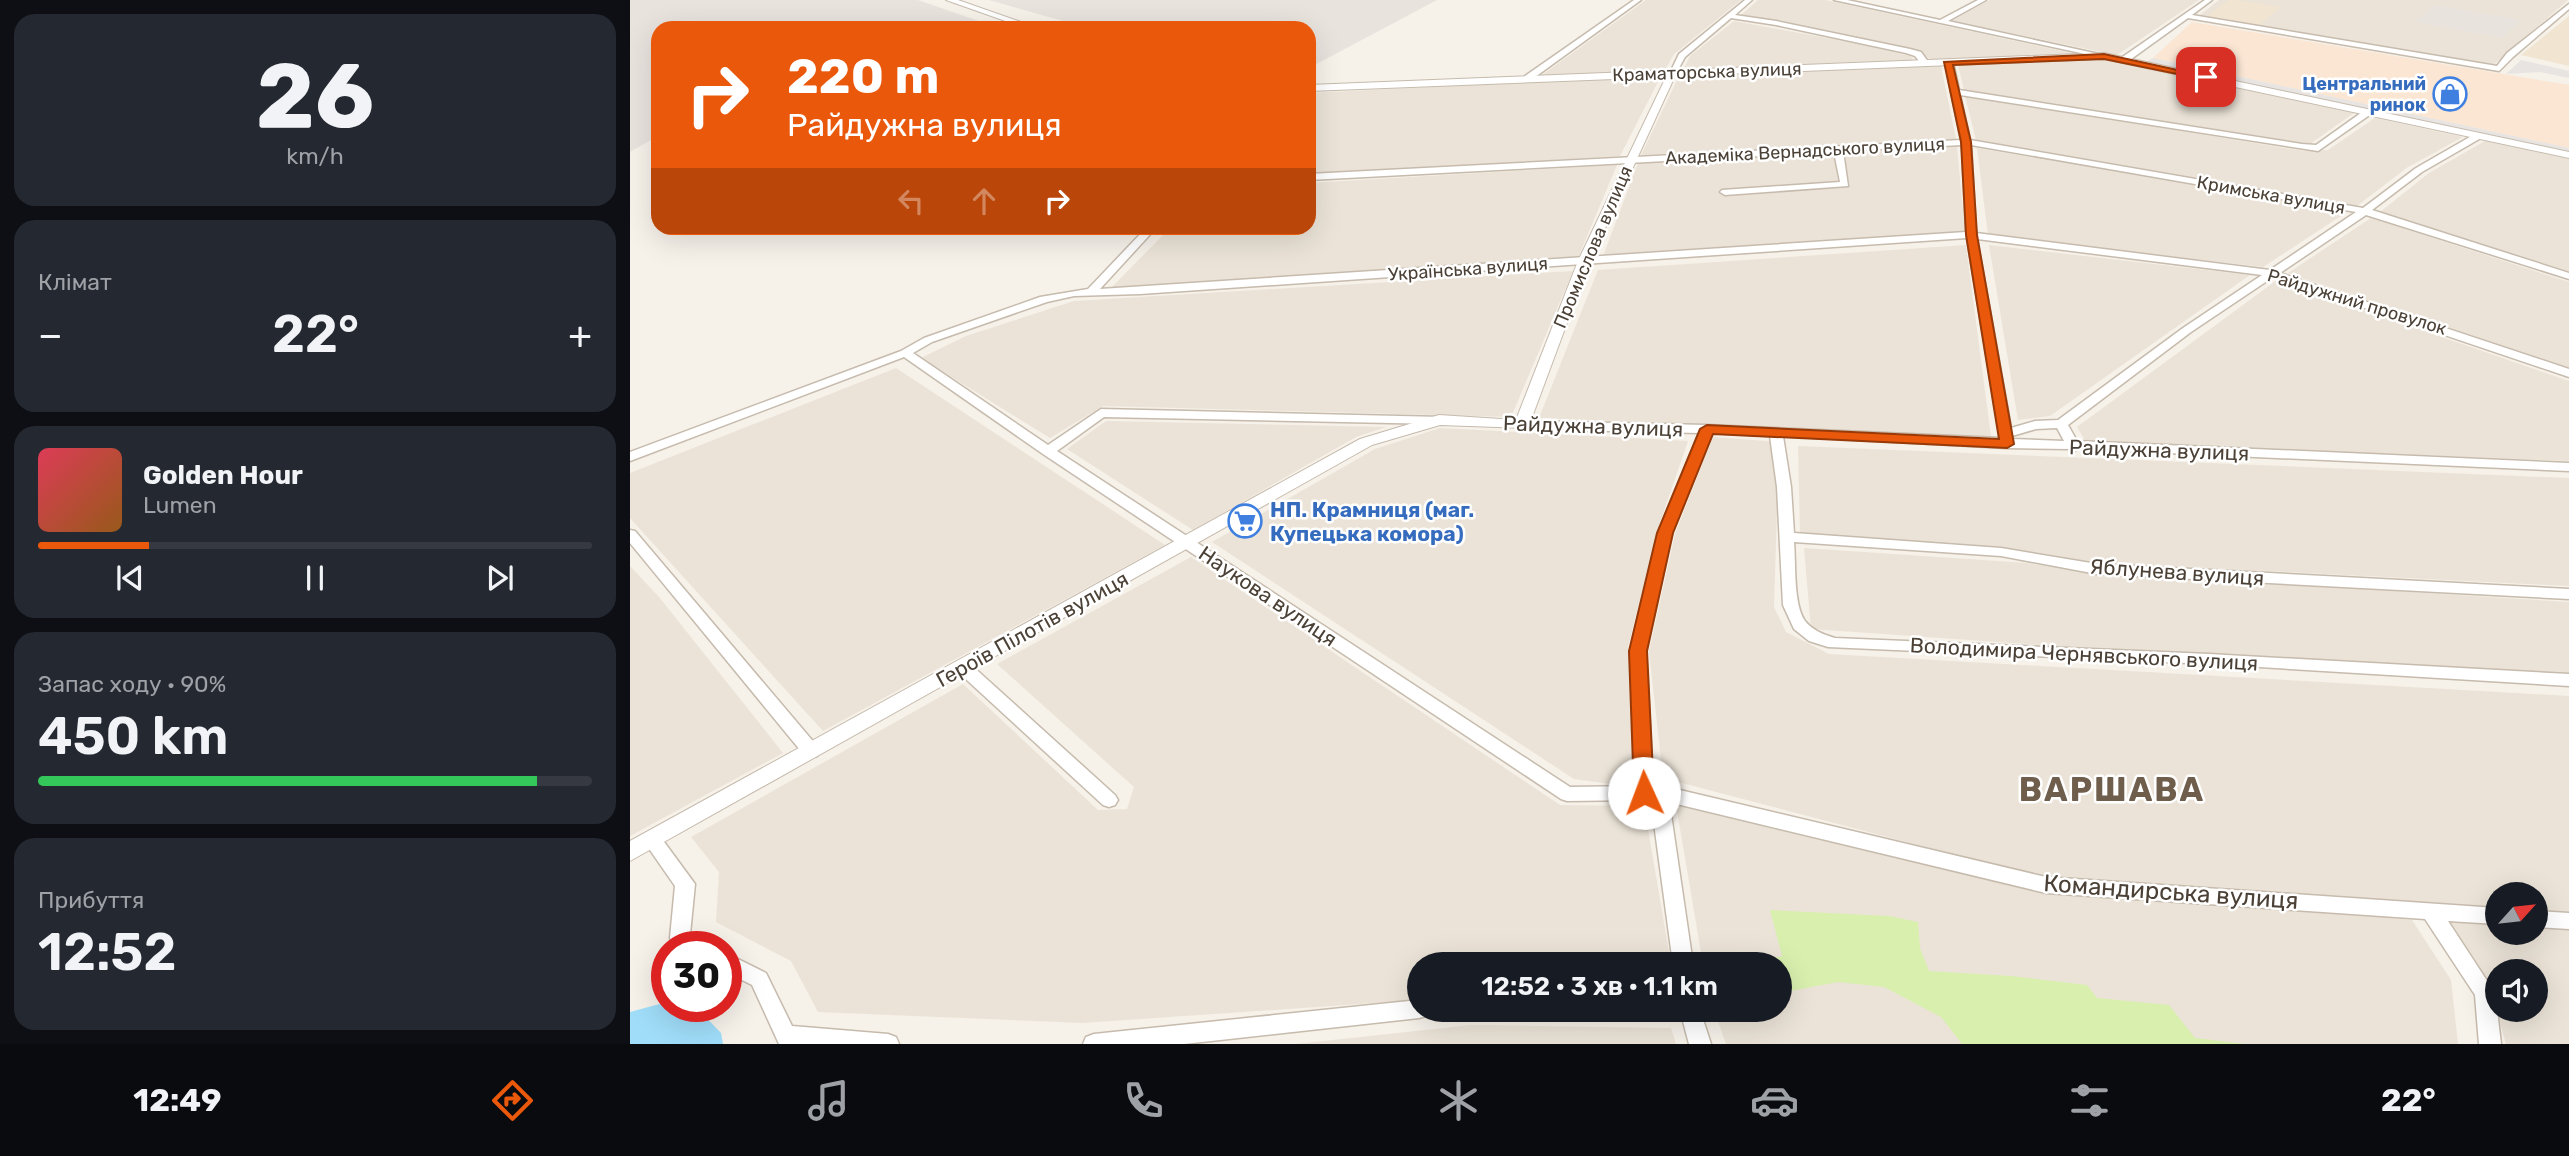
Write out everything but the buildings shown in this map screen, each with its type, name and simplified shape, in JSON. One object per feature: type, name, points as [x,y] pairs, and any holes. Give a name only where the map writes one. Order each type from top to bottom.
[{"type":"street","points":[[950,0],[1013,21]]},
{"type":"street","points":[[1528,78],[1638,0]]},
{"type":"street","points":[[1672,73],[1682,55],[1749,0]]},
{"type":"street","points":[[1838,0],[2104,56]]},
{"type":"street","points":[[1941,22],[1983,0]]},
{"type":"street","points":[[2124,60],[2209,0]]},
{"type":"street","points":[[2187,16],[2498,69],[2510,55],[2569,6]]},
{"type":"street","points":[[1729,16],[1776,23],[1907,51],[1918,54],[1926,63]]},
{"type":"street","name":"Краматорська вулиця","points":[[1316,88],[2104,56],[2569,155]]},
{"type":"street","points":[[1948,62],[1966,142],[1971,235],[2006,439],[2035,425],[2061,424],[2271,272],[2365,211],[2419,170],[2479,136]]},
{"type":"street","name":"Промислова вулиця","points":[[1522,425],[1584,261],[1672,73]]},
{"type":"street","points":[[1955,92],[2318,148],[2368,112]]},
{"type":"street","name":"Академіка Вернадського вулиця","points":[[1316,177],[1966,142]]},
{"type":"street","name":"Кримська вулиця","points":[[1966,142],[2365,211],[2569,276]]},
{"type":"street","points":[[1724,192],[1845,184],[1838,149]]},
{"type":"street","points":[[1091,292],[1144,235]]},
{"type":"street","name":"Українська вулиця","points":[[630,457],[905,353],[928,340],[1044,299],[1091,292],[1971,235]]},
{"type":"street","name":"Райдужний провулок","points":[[1971,235],[2271,272],[2569,373]]},
{"type":"street","name":"Наукова вулиця","points":[[905,353],[1048,451],[1566,794],[1644,793]]},
{"type":"street","name":"Райдужна вулиця","points":[[1048,451],[1101,413],[1439,420],[1522,425],[2006,439],[2074,447],[2569,467]]},
{"type":"street","name":"Героїв Пілотів вулиця","points":[[630,852],[1189,544],[1366,443],[1439,420]]},
{"type":"street","points":[[2061,424],[2074,447]]},
{"type":"street","points":[[1681,952],[1662,814],[1644,793],[1638,651],[1665,533],[1707,429]]},
{"type":"street","name":"Володимира Чернявського вулиця","points":[[1776,433],[1791,605],[1799,625],[1815,637],[1834,643],[2209,659],[2569,680]]},
{"type":"street","points":[[630,534],[811,751]]},
{"type":"street","name":"Яблунева вулиця","points":[[1787,537],[2001,552],[2097,569],[2569,594]]},
{"type":"street","points":[[963,667],[1108,800]]},
{"type":"street","name":"Командирська вулиця","points":[[1644,793],[1662,793],[2046,885],[2485,915]]},
{"type":"street","points":[[652,840],[685,884],[681,931]]},
{"type":"street","points":[[2430,910],[2485,993],[2490,1044]]},
{"type":"street","points":[[2548,920],[2569,921]]},
{"type":"street","points":[[742,970],[759,979],[788,1040],[888,1044]]},
{"type":"street","points":[[1094,1044],[1407,1010]]},
{"type":"street","points":[[1694,1022],[1700,1044]]},
{"type":"shaded area","points":[[630,0],[918,0],[979,21],[651,21],[651,140],[630,152]]},
{"type":"shaded area","points":[[989,0],[1437,0],[1316,64],[1316,21],[1063,21]]},
{"type":"shaded area","points":[[1646,0],[1741,0],[1674,54],[1665,70],[1542,75]]},
{"type":"shaded area","points":[[1758,0],[1825,0],[2081,55],[1931,60],[1921,53],[1780,21],[1739,17]]},
{"type":"shaded area","points":[[1990,0],[2199,0],[2117,55],[1951,21]]},
{"type":"shaded area","points":[[2219,0],[2568,0],[2489,69],[2195,19]]},
{"type":"shaded area","points":[[2229,0],[2281,7],[2258,26],[2206,17]]},
{"type":"shaded area","points":[[2435,5],[2521,20],[2502,38],[2414,22]]},
{"type":"shaded area","points":[[2569,16],[2569,66],[2521,55]]},
{"type":"shaded area","points":[[1734,21],[1849,42],[1910,56],[1915,61],[1683,70],[1690,56]]},
{"type":"shaded area","name":"Центральний ринок","points":[[2192,22],[2569,85],[2569,148],[2153,58]]},
{"type":"shaded area","points":[[2153,58],[2569,148],[2569,153],[2146,62]]},
{"type":"shaded area","points":[[2104,60],[2354,113],[2310,144],[2301,144],[1964,90],[1958,65]]},
{"type":"shaded area","points":[[2521,60],[2569,71],[2569,78],[2540,72],[2506,74]]},
{"type":"shaded area","points":[[1941,66],[1956,139],[1641,155],[1679,76]]},
{"type":"shaded area","points":[[1661,76],[1620,156],[1316,175],[1316,93]]},
{"type":"shaded area","points":[[1965,96],[2304,151],[2328,150],[2375,118],[2463,137],[2408,167],[2357,206],[1976,140]]},
{"type":"shaded area","points":[[2485,141],[2569,159],[2569,272],[2380,212],[2429,173]]},
{"type":"shaded area","points":[[1957,146],[1965,234],[1602,259],[1638,163]]},
{"type":"shaded area","points":[[1977,148],[2347,212],[2263,267],[1988,235]]},
{"type":"shaded area","points":[[1617,165],[1577,260],[1110,289],[1163,235],[1316,235],[1316,183]]},
{"type":"shaded area","points":[[2371,218],[2569,282],[2569,369],[2288,273]]},
{"type":"shaded area","points":[[1966,245],[1991,437],[1539,418],[1598,270]]},
{"type":"shaded area","points":[[1989,245],[2250,275],[2050,416],[2018,420]]},
{"type":"shaded area","points":[[1573,271],[1511,417],[1103,406],[1050,438],[921,358],[966,336],[1074,301]]},
{"type":"shaded area","points":[[2277,280],[2569,381],[2569,461],[2086,442],[2077,427]]},
{"type":"shaded area","points":[[896,368],[1165,545],[823,731],[630,518],[630,473]]},
{"type":"shaded area","points":[[1106,421],[1386,427],[1356,437],[1193,530],[1067,449]]},
{"type":"shaded area","points":[[1440,428],[1688,441],[1657,531],[1628,647],[1640,788],[1574,779],[1212,542],[1375,449]]},
{"type":"shaded area","points":[[1713,437],[1779,442],[1774,607],[1786,632],[1829,654],[2569,696],[2569,915],[2548,914],[2548,882],[2485,882],[2485,909],[2044,878],[1663,778],[1649,651],[1675,534]]},
{"type":"shaded area","points":[[1798,446],[2569,478],[2569,586],[2085,562],[1800,534]]},
{"type":"shaded area","points":[[1804,548],[2027,563],[2093,572],[2569,602],[2569,682],[1811,629]]},
{"type":"shaded area","points":[[1191,557],[1560,805],[1644,806],[1669,952],[1407,952],[1407,1001],[1082,1023],[818,1012],[791,961],[742,936],[742,931],[733,931],[716,922],[719,872],[691,837],[963,684],[1098,810],[1127,809],[1134,787],[997,664]]},
{"type":"shaded area","points":[[630,566],[659,597],[783,753],[630,836]]},
{"type":"shaded area","points":[[1676,805],[2039,881],[2412,920],[2451,980],[2458,1044],[1726,1044],[1718,1022],[1792,1022],[1792,952],[1701,952]]},
{"type":"shaded area","points":[[2447,918],[2485,921],[2485,945],[2548,945],[2548,926],[2569,928],[2569,1044],[2506,1044],[2500,1022],[2548,1022],[2548,959],[2485,959],[2485,980]]},
{"type":"shaded area","points":[[1471,1025],[1671,1028],[1676,1044],[1296,1044]]},
{"type":"green space","points":[[1770,910],[1889,916],[1918,922],[1920,948],[1929,971],[2011,976],[2087,985],[2097,998],[2169,1005],[2195,1038],[2246,1044],[1962,1044],[1941,1017],[1884,987],[1838,982],[1792,991],[1792,952],[1781,952]]},
{"type":"water","points":[[651,1006],[651,1022],[710,1022],[721,1033],[723,1044],[630,1044],[630,1012]]},
{"type":"place","name":"Центральний ринок","points":[[2450,94]]},
{"type":"place","name":"НП. Крамниця (маг. Купецька комора)","points":[[1245,521]]},
{"type":"district","name":"ВАРШАВА","points":[[2112,789]]},
{"type":"route","points":[[1644,793],[1638,651],[1665,533],[1707,429],[2007,444],[1971,235],[1966,142],[1948,62],[2104,56],[2206,77]]}]
